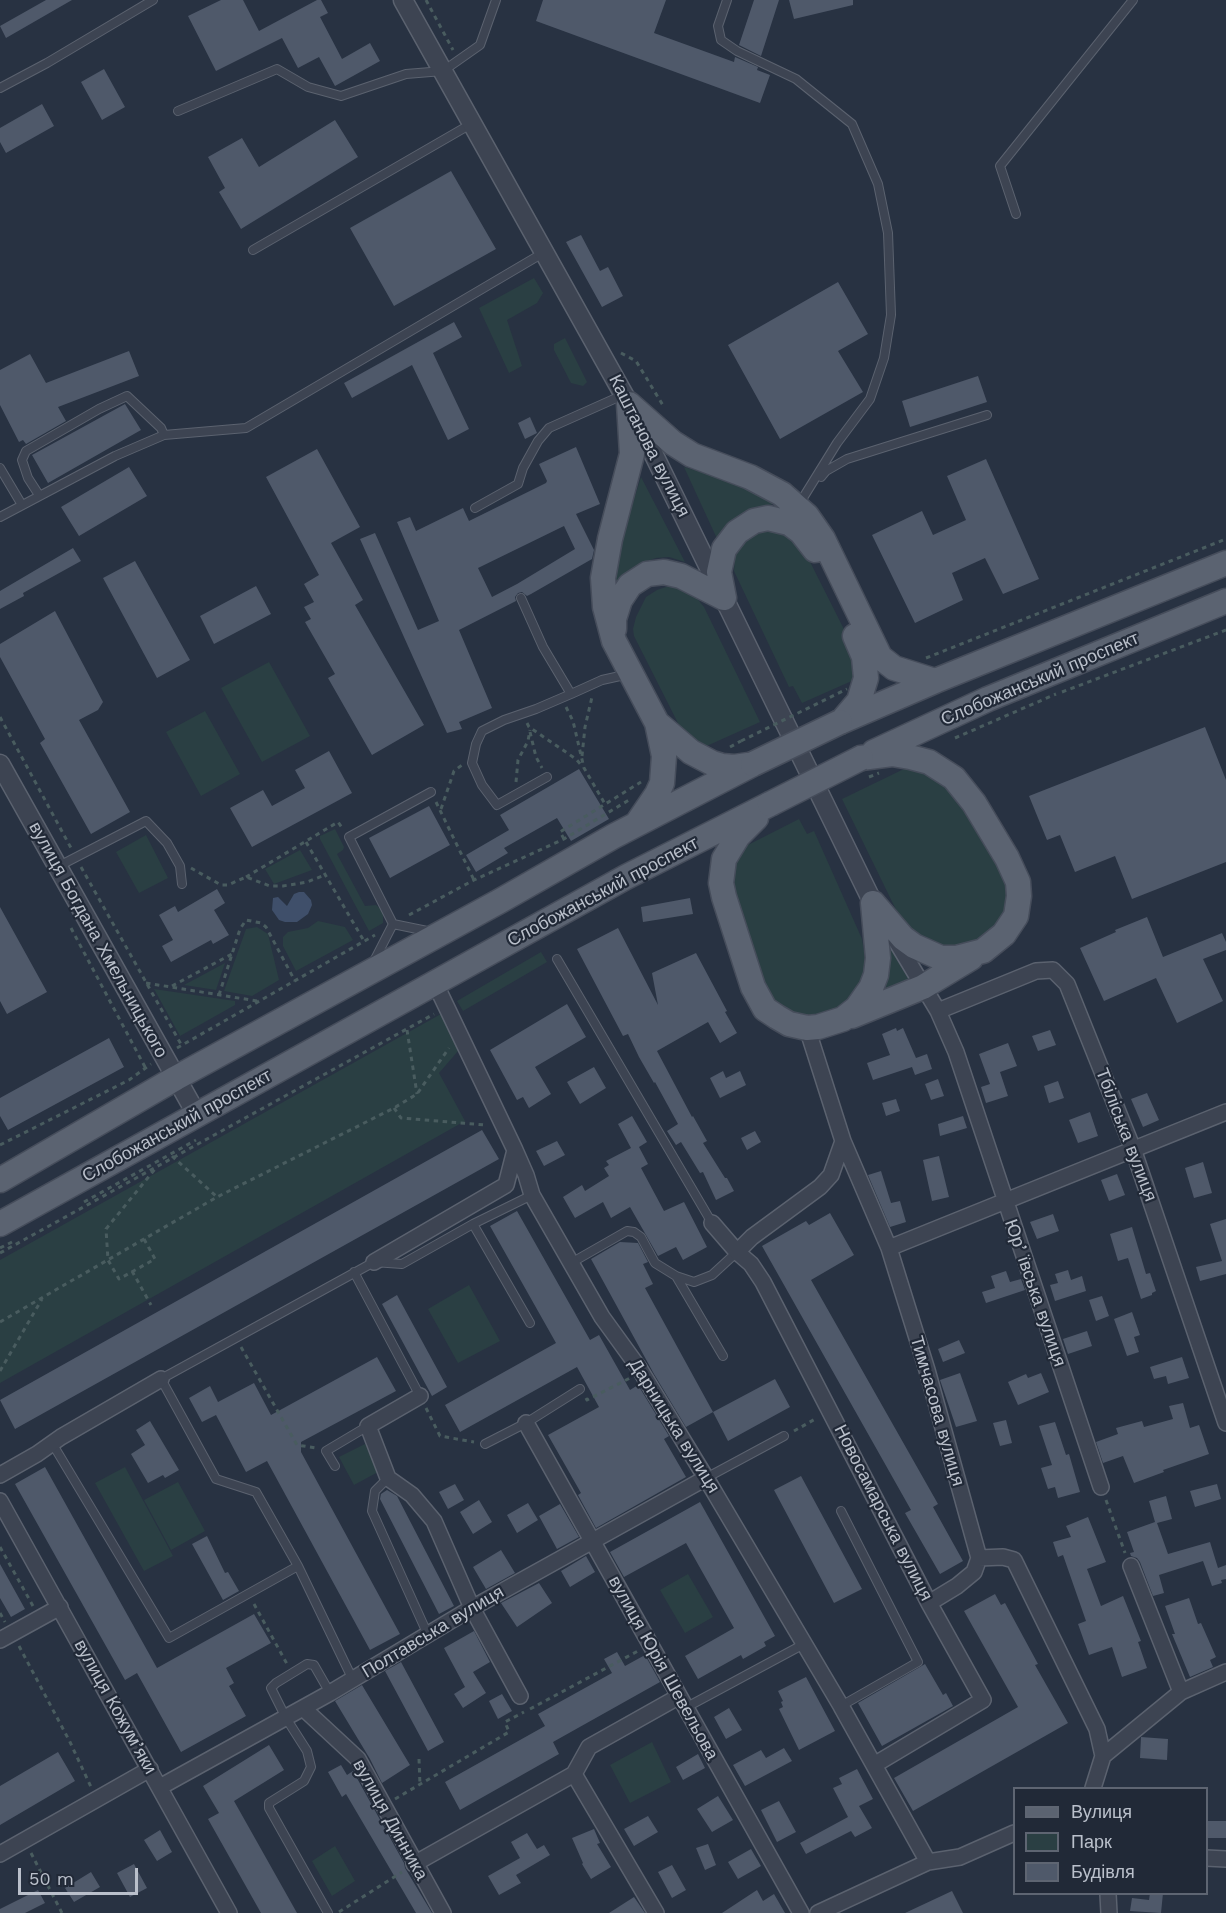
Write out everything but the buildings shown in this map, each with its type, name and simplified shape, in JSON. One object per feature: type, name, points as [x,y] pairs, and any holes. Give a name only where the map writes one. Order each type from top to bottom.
[{"type":"main road","points":[[627,399],[673,443],[692,455],[750,477],[782,494],[803,500],[807,516],[823,539],[880,657],[894,668],[935,681]]},
{"type":"main road","points":[[627,399],[632,454],[610,539],[603,578],[605,607],[614,641],[657,723],[664,756],[662,783],[635,825]]},
{"type":"main road","points":[[724,598],[719,572],[724,549],[737,532],[754,521],[768,518],[789,523],[801,532],[813,546],[864,657],[866,678],[859,701],[840,722]]},
{"type":"main road","name":"Слобожанський проспект","points":[[1,1178],[176,1078],[635,825],[753,764],[840,722],[935,681],[1226,563]]},
{"type":"main road","points":[[614,641],[614,619],[620,600],[630,585],[647,574],[664,572],[681,576],[724,598]]},
{"type":"main road","name":"Слобожанський проспект","points":[[0,1224],[197,1115],[439,992],[626,877],[861,758],[988,699],[1226,602]]},
{"type":"main road","points":[[657,723],[691,752],[712,763],[734,767],[753,764]]},
{"type":"main road","points":[[770,804],[730,847],[722,870],[724,897],[758,998],[765,1009],[789,1024],[807,1028],[830,1025],[923,987],[996,942],[1016,916],[1019,896],[1018,882],[974,802],[954,778],[928,762],[892,754],[861,758]]},
{"type":"main road","points":[[873,903],[903,938],[926,953],[942,958],[956,958],[983,951]]},
{"type":"main road","points":[[843,1019],[866,997],[876,975],[878,958],[873,903]]},
{"type":"street","name":"Каштанова вулиця","points":[[403,0],[627,399],[873,903]]},
{"type":"street","name":"вулиця Богдана Хмельницького","points":[[0,764],[197,1115]]},
{"type":"street","name":"Юрʼївська вулиця","points":[[873,903],[938,1011],[956,1052],[1101,1487]]},
{"type":"street","name":"Тбіліська вулиця","points":[[938,1011],[1036,971],[1053,970],[1067,984],[1133,1149],[1226,1424]]},
{"type":"street","name":"Дарницька вулиця","points":[[439,992],[508,1134],[532,1195],[602,1317],[642,1371],[706,1478],[841,1706],[928,1862]]},
{"type":"street","name":"Тимчасова вулиця","points":[[807,1028],[843,1141],[889,1248],[927,1370],[979,1558]]},
{"type":"street","points":[[889,1248],[1226,1112]]},
{"type":"street","points":[[737,1252],[752,1236],[820,1187],[831,1175],[843,1141]]},
{"type":"street","points":[[374,1262],[506,1185],[515,1150]]},
{"type":"street","name":"Новосамарська вулиця","points":[[712,1223],[737,1252],[751,1264],[763,1282],[929,1603],[982,1700],[874,1765]]},
{"type":"street","points":[[0,1475],[161,1379]]},
{"type":"street","points":[[420,1396],[368,1426],[388,1478],[412,1496],[434,1521],[472,1608],[520,1696]]},
{"type":"street","name":"вулиця Юрія Шевельова","points":[[526,1423],[801,1913]]},
{"type":"street","name":"Полтавська вулиця","points":[[160,1787],[353,1680],[472,1608],[592,1540],[706,1478]]},
{"type":"street","name":"вулиця Кожум’яки","points":[[0,1501],[229,1913]]},
{"type":"street","points":[[929,1603],[957,1586],[974,1572],[979,1558],[1003,1557],[1014,1560],[1097,1729],[1103,1756],[1093,1787]]},
{"type":"street","points":[[1131,1566],[1181,1692]]},
{"type":"street","points":[[6,1637],[60,1607]]},
{"type":"street","points":[[1103,1756],[1181,1692],[1226,1672]]},
{"type":"street","points":[[414,1864],[574,1774],[589,1747],[682,1703]]},
{"type":"street","name":"вулиця Динника","points":[[303,1708],[358,1759],[443,1913]]},
{"type":"street","points":[[0,1854],[150,1769]]},
{"type":"street","points":[[574,1774],[656,1913]]},
{"type":"street","points":[[818,1913],[928,1862],[960,1857],[1013,1833]]},
{"type":"street","points":[[1208,1858],[1226,1859]]},
{"type":"street","points":[[1108,1895],[1109,1913]]},
{"type":"lane","points":[[0,88],[153,0]]},
{"type":"lane","points":[[177,111],[277,69],[308,87],[341,96],[406,74],[443,71],[480,45],[496,0]]},
{"type":"lane","points":[[727,0],[718,26],[721,40],[737,51],[796,79],[852,124],[878,184],[888,233],[891,315],[884,358],[870,399],[837,442],[803,500]]},
{"type":"lane","points":[[1016,214],[1000,166],[1133,0]]},
{"type":"lane","points":[[253,250],[472,123]]},
{"type":"lane","points":[[0,517],[115,456],[164,435],[246,428],[545,253]]},
{"type":"lane","points":[[39,495],[28,478],[22,460],[26,451],[99,409],[127,396],[161,428],[164,435]]},
{"type":"lane","points":[[475,508],[518,484],[523,468],[538,441],[549,428],[627,399]]},
{"type":"lane","points":[[803,500],[826,471],[847,459],[987,416]]},
{"type":"lane","points":[[0,468],[22,505]]},
{"type":"lane","points":[[521,598],[543,647],[571,694]]},
{"type":"lane","points":[[547,777],[497,805],[482,785],[472,763],[482,731],[596,683],[630,673]]},
{"type":"lane","points":[[393,924],[349,837],[431,792]]},
{"type":"lane","points":[[57,866],[146,821],[167,843],[180,866],[182,884]]},
{"type":"lane","points":[[393,924],[440,934]]},
{"type":"lane","points":[[368,973],[393,924]]},
{"type":"lane","points":[[557,959],[712,1223]]},
{"type":"lane","points":[[353,1680],[298,1566],[256,1492],[216,1479],[161,1379],[374,1262],[402,1264],[473,1224],[532,1195]]},
{"type":"lane","points":[[473,1224],[530,1323]]},
{"type":"lane","points":[[571,1263],[627,1231],[634,1232],[641,1237],[655,1263],[676,1276],[694,1281],[712,1275],[737,1252]]},
{"type":"lane","points":[[354,1272],[420,1396]]},
{"type":"lane","points":[[676,1276],[723,1356]]},
{"type":"lane","points":[[485,1444],[526,1423],[580,1389]]},
{"type":"lane","points":[[335,1466],[326,1450],[368,1426]]},
{"type":"lane","points":[[706,1478],[784,1436]]},
{"type":"lane","points":[[52,1443],[169,1638],[298,1566]]},
{"type":"lane","points":[[388,1478],[375,1491],[372,1511],[428,1635]]},
{"type":"lane","points":[[841,1511],[918,1662],[841,1706]]},
{"type":"lane","points":[[682,1703],[804,1644]]},
{"type":"lane","points":[[328,1913],[269,1808],[269,1803],[304,1781],[311,1767],[307,1751],[286,1718],[271,1688],[308,1664],[314,1665],[330,1693]]},
{"type":"path","points":[[651,387],[668,413]]},
{"type":"path","points":[[919,661],[1226,539]]},
{"type":"path","points":[[953,739],[1060,693],[1226,630]]},
{"type":"path","points":[[582,760],[585,727],[596,683]]},
{"type":"path","points":[[741,741],[847,689]]},
{"type":"path","points":[[561,698],[573,721],[584,768]]},
{"type":"path","points":[[524,713],[536,757],[547,777]]},
{"type":"path","points":[[0,717],[75,857],[182,1046]]},
{"type":"path","points":[[529,729],[576,759],[584,768],[605,804]]},
{"type":"path","points":[[523,791],[515,781],[518,760],[528,741],[529,729]]},
{"type":"path","points":[[441,811],[454,771],[458,769]]},
{"type":"path","points":[[564,839],[560,832],[641,782],[650,781]]},
{"type":"path","points":[[431,792],[474,880]]},
{"type":"path","points":[[0,1145],[129,1080],[145,1067],[393,924],[474,880],[564,839],[610,811]]},
{"type":"path","points":[[176,861],[221,885],[228,885],[246,877],[338,822],[349,837]]},
{"type":"path","points":[[305,841],[364,941]]},
{"type":"path","points":[[246,877],[270,886],[283,886],[307,882],[325,875]]},
{"type":"path","points":[[219,995],[240,929],[246,920],[261,923],[270,933],[295,981]]},
{"type":"path","points":[[68,923],[145,1067]]},
{"type":"path","points":[[170,987],[232,954]]},
{"type":"path","points":[[146,983],[259,1002]]},
{"type":"path","points":[[0,1253],[434,1014],[439,992]]},
{"type":"path","points":[[407,1030],[417,1094]]},
{"type":"path","points":[[0,1322],[217,1197],[394,1108],[417,1094],[459,1034]]},
{"type":"path","points":[[394,1108],[401,1118],[484,1124],[508,1134]]},
{"type":"path","points":[[173,1158],[217,1197]]},
{"type":"path","points":[[144,1239],[155,1258],[119,1279],[108,1260],[106,1229],[156,1167]]},
{"type":"path","points":[[132,1271],[152,1305]]},
{"type":"path","points":[[0,1371],[43,1298]]},
{"type":"path","points":[[236,1338],[297,1444],[326,1450]]},
{"type":"path","points":[[580,1389],[587,1400],[642,1371]]},
{"type":"path","points":[[420,1396],[440,1436],[485,1444]]},
{"type":"path","points":[[784,1436],[830,1411]]},
{"type":"path","points":[[1101,1487],[1131,1566]]},
{"type":"path","points":[[0,1547],[40,1618]]},
{"type":"path","points":[[248,1593],[292,1673]]},
{"type":"path","points":[[0,1613],[6,1637],[70,1742],[96,1799]]},
{"type":"path","points":[[384,1806],[509,1732],[505,1722],[649,1644]]},
{"type":"path","points":[[419,1759],[420,1785]]},
{"type":"path","points":[[25,1840],[62,1913]]},
{"type":"path","points":[[338,1913],[414,1864]]},
{"type":"green space","points":[[534,278],[543,293],[537,303],[507,320],[522,366],[509,373],[479,308]]},
{"type":"green space","points":[[565,338],[587,382],[583,386],[571,383],[554,350],[554,344]]},
{"type":"green space","points":[[684,467],[756,488],[793,512],[773,504],[757,508],[740,516],[719,543]]},
{"type":"green space","points":[[641,477],[685,562],[669,557],[656,558],[642,563],[613,603],[613,566]]},
{"type":"green space","points":[[764,529],[776,529],[801,544],[857,655],[854,680],[802,703],[793,686],[789,687],[734,571],[735,555],[743,541]]},
{"type":"green space","points":[[669,586],[683,589],[695,596],[704,607],[760,722],[700,749],[683,733],[634,636],[636,617],[646,597]]},
{"type":"green space","points":[[269,662],[310,736],[262,762],[221,688]]},
{"type":"green space","points":[[205,711],[240,774],[201,796],[166,732]]},
{"type":"green space","points":[[906,768],[919,771],[953,788],[1008,882],[1008,912],[985,941],[947,950],[921,941],[901,920],[842,799]]},
{"type":"green space","points":[[799,819],[807,834],[814,831],[862,939],[866,963],[866,972],[852,1001],[826,1015],[806,1016],[785,1010],[771,998],[763,985],[733,886],[733,869],[744,847]]},
{"type":"green space","points":[[335,829],[344,847],[337,854],[365,906],[376,905],[383,911],[383,923],[369,931],[320,839],[320,836]]},
{"type":"green space","points":[[146,835],[168,878],[139,893],[116,852]]},
{"type":"green space","points":[[300,850],[312,870],[274,884],[265,869]]},
{"type":"green space","points":[[318,921],[345,927],[353,940],[296,971],[283,946],[283,937],[288,932],[308,928]]},
{"type":"green space","points":[[257,927],[268,934],[279,980],[252,996],[224,991],[246,929]]},
{"type":"green space","points":[[886,941],[911,984],[880,997]]},
{"type":"green space","points":[[541,952],[547,962],[463,1011],[457,1001]]},
{"type":"green space","points":[[225,963],[216,990],[184,985]]},
{"type":"green space","points":[[154,989],[235,1001],[235,1005],[180,1036]]},
{"type":"green space","points":[[441,1014],[459,1050],[439,1073],[465,1121],[0,1383],[0,1260]]},
{"type":"green space","points":[[469,1285],[500,1341],[458,1363],[428,1309]]},
{"type":"green space","points":[[365,1444],[378,1472],[354,1485],[339,1457]]},
{"type":"green space","points":[[125,1467],[173,1556],[144,1571],[95,1483]]},
{"type":"green space","points":[[178,1482],[205,1531],[171,1550],[144,1500]]},
{"type":"green space","points":[[688,1574],[713,1617],[685,1633],[660,1590]]},
{"type":"green space","points":[[652,1742],[671,1782],[630,1803],[610,1765]]},
{"type":"green space","points":[[335,1846],[355,1881],[332,1896],[312,1861]]},
{"type":"water","points":[[304,892],[311,900],[312,905],[308,914],[297,922],[279,920],[272,910],[273,898],[278,897],[287,906],[294,894]]}]
